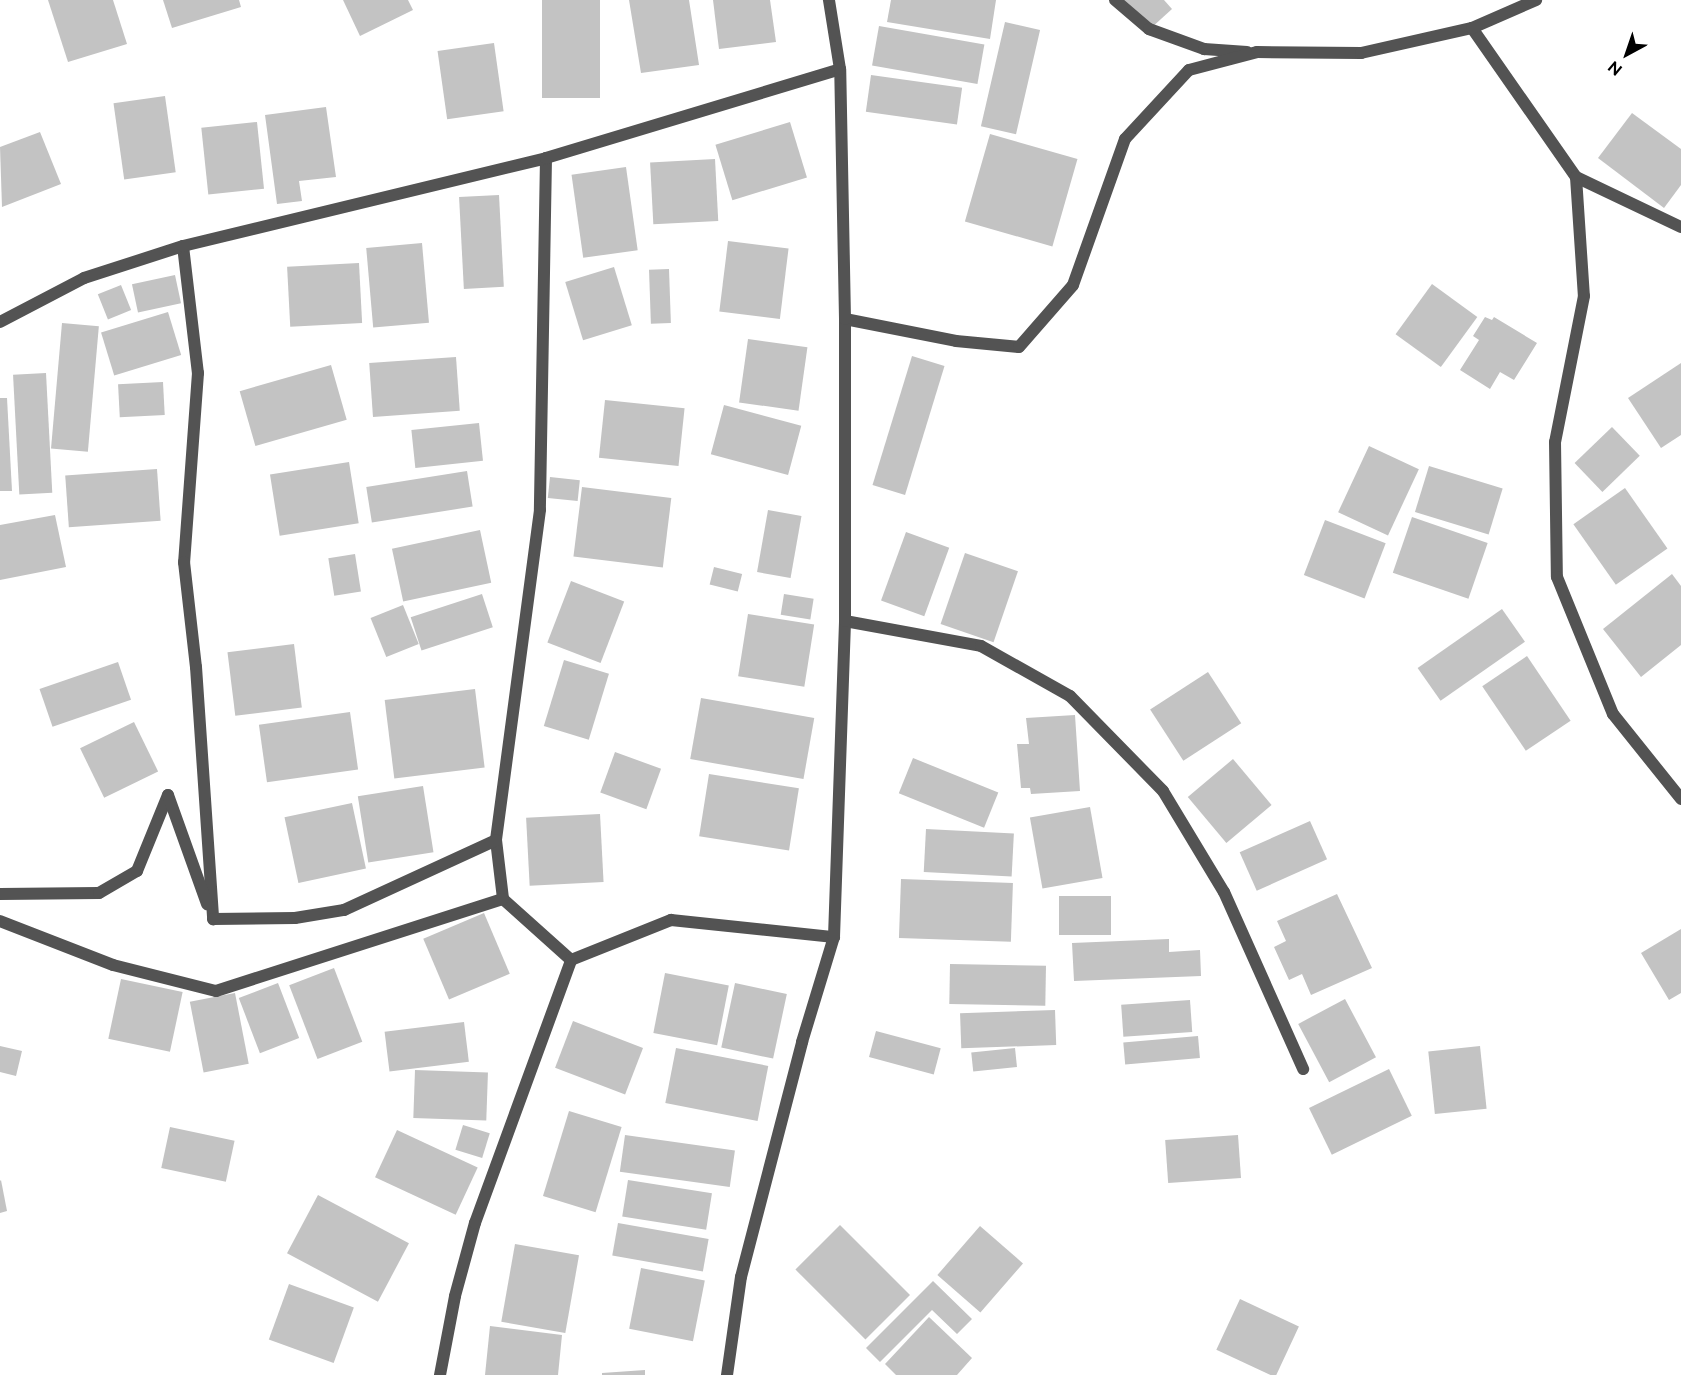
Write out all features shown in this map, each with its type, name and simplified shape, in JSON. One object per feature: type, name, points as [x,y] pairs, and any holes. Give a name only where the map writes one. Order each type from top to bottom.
[{"type":"street","points":[[727,1375],[741,1277],[802,1042],[834,937],[845,621],[845,319],[840,69],[829,0]]},
{"type":"street","points":[[1115,0],[1149,29],[1204,49],[1362,53],[1472,28],[1536,0]]},
{"type":"street","points":[[1472,28],[1576,177],[1681,227]]},
{"type":"street","points":[[845,319],[956,341],[1019,347],[1073,285],[1125,139],[1190,70],[1257,52]]},
{"type":"street","points":[[0,322],[84,278],[183,246],[546,158],[840,69]]},
{"type":"street","points":[[546,158],[540,510],[496,840],[503,899],[571,960]]},
{"type":"street","points":[[1576,177],[1584,296],[1555,442],[1557,577],[1613,714],[1681,799]]},
{"type":"street","points":[[183,246],[198,373],[184,562],[196,667],[213,919]]},
{"type":"street","points":[[845,621],[981,646],[1070,696],[1163,791],[1224,892],[1303,1069]]},
{"type":"street","points":[[0,894],[99,893],[137,871],[168,795],[213,919]]},
{"type":"street","points":[[213,919],[295,918],[344,910],[496,840]]},
{"type":"street","points":[[0,921],[113,965],[216,991],[503,899]]},
{"type":"street","points":[[440,1375],[455,1296],[475,1223],[571,960],[671,920],[834,937]]},
{"type":"building","points":[[48,0],[113,0],[127,44],[68,62]]},
{"type":"building","points":[[163,0],[239,0],[241,7],[172,28]]},
{"type":"building","points":[[343,0],[408,0],[413,10],[360,36]]},
{"type":"building","points":[[542,0],[600,0],[600,98],[542,98]]},
{"type":"building","points":[[629,0],[689,0],[699,65],[641,73]]},
{"type":"building","points":[[713,0],[770,0],[776,42],[719,49]]},
{"type":"building","points":[[891,0],[996,0],[990,39],[887,22]]},
{"type":"building","points":[[1123,0],[1164,0],[1172,9],[1150,29]]},
{"type":"building","points":[[1005,22],[1040,30],[1016,134],[981,126]]},
{"type":"building","points":[[879,26],[984,45],[977,84],[872,65]]},
{"type":"building","points":[[494,43],[504,111],[447,119],[438,51]]},
{"type":"building","points":[[871,75],[962,88],[957,124],[866,112]]},
{"type":"building","points":[[165,96],[176,172],[124,179],[114,103]]},
{"type":"building","points":[[326,107],[336,177],[299,181],[302,201],[277,204],[265,115]]},
{"type":"building","points":[[1632,113],[1681,149],[1681,185],[1664,208],[1598,158]]},
{"type":"building","points":[[257,122],[264,189],[208,194],[201,128]]},
{"type":"building","points":[[790,122],[807,177],[732,200],[715,145]]},
{"type":"building","points":[[40,132],[61,184],[2,207],[0,147]]},
{"type":"building","points":[[990,134],[1077,159],[1052,247],[965,221]]},
{"type":"building","points":[[715,159],[718,221],[653,224],[650,162]]},
{"type":"building","points":[[626,167],[638,250],[583,258],[572,175]]},
{"type":"building","points":[[499,195],[504,287],[464,289],[459,197]]},
{"type":"building","points":[[728,241],[789,248],[780,319],[719,311]]},
{"type":"building","points":[[422,243],[429,323],[373,328],[366,248]]},
{"type":"building","points":[[359,263],[362,323],[290,327],[287,267]]},
{"type":"building","points":[[614,267],[632,325],[583,340],[565,282]]},
{"type":"building","points":[[669,269],[671,323],[651,324],[649,270]]},
{"type":"building","points":[[175,275],[181,303],[138,313],[132,284]]},
{"type":"building","points":[[1432,284],[1477,317],[1441,367],[1396,334]]},
{"type":"building","points":[[121,285],[131,310],[108,319],[98,294]]},
{"type":"building","points":[[168,312],[181,355],[114,375],[101,332]]},
{"type":"building","points":[[1485,317],[1492,320],[1494,317],[1537,343],[1514,380],[1500,372],[1490,389],[1460,370],[1479,340],[1473,336]]},
{"type":"building","points":[[62,323],[99,326],[88,452],[51,449]]},
{"type":"building","points":[[748,339],[807,347],[799,411],[739,402]]},
{"type":"building","points":[[912,356],[945,366],[905,495],[873,485]]},
{"type":"building","points":[[456,357],[460,411],[373,417],[369,363]]},
{"type":"building","points":[[1681,363],[1681,435],[1661,448],[1628,398]]},
{"type":"building","points":[[331,365],[347,420],[255,446],[240,391]]},
{"type":"building","points":[[46,373],[52,493],[19,495],[13,375]]},
{"type":"building","points":[[163,382],[165,415],[120,417],[118,384]]},
{"type":"building","points":[[0,398],[7,398],[12,491],[0,491]]},
{"type":"building","points":[[605,400],[685,408],[678,466],[599,458]]},
{"type":"building","points":[[724,405],[801,426],[788,475],[711,454]]},
{"type":"building","points":[[479,423],[483,461],[415,468],[411,430]]},
{"type":"building","points":[[1612,427],[1640,456],[1602,492],[1575,463]]},
{"type":"building","points":[[1369,446],[1419,469],[1388,535],[1338,512]]},
{"type":"building","points":[[349,462],[359,523],[280,536],[270,475]]},
{"type":"building","points":[[1429,466],[1503,489],[1489,534],[1415,512]]},
{"type":"building","points":[[157,469],[161,521],[69,527],[65,475]]},
{"type":"building","points":[[467,471],[473,507],[372,523],[366,487]]},
{"type":"building","points":[[550,477],[580,480],[578,501],[548,498]]},
{"type":"building","points":[[582,487],[671,498],[663,567],[573,556]]},
{"type":"building","points":[[1625,488],[1667,549],[1616,585],[1573,524]]},
{"type":"building","points":[[768,510],[801,516],[791,578],[757,572]]},
{"type":"building","points":[[55,515],[66,567],[0,580],[0,525]]},
{"type":"building","points":[[1412,517],[1488,543],[1468,599],[1393,573]]},
{"type":"building","points":[[1325,520],[1386,543],[1365,598],[1304,575]]},
{"type":"building","points":[[480,530],[491,583],[403,602],[392,549]]},
{"type":"building","points":[[906,532],[949,548],[924,616],[881,601]]},
{"type":"building","points":[[965,553],[1018,571],[994,642],[941,624]]},
{"type":"building","points":[[355,554],[361,592],[334,596],[328,558]]},
{"type":"building","points":[[714,567],[742,574],[738,591],[710,584]]},
{"type":"building","points":[[1672,574],[1681,586],[1681,645],[1641,677],[1603,629]]},
{"type":"building","points":[[571,581],[624,601],[601,663],[547,643]]},
{"type":"building","points":[[482,594],[493,627],[421,650],[411,617]]},
{"type":"building","points":[[784,594],[814,599],[810,619],[781,615]]},
{"type":"building","points":[[403,605],[419,644],[386,657],[371,618]]},
{"type":"building","points":[[1502,609],[1525,642],[1441,701],[1418,668]]},
{"type":"building","points":[[748,614],[814,624],[804,687],[738,676]]},
{"type":"building","points":[[294,644],[302,708],[235,716],[227,652]]},
{"type":"building","points":[[1527,656],[1571,721],[1526,751],[1482,686]]},
{"type":"building","points":[[564,660],[609,674],[589,740],[544,726]]},
{"type":"building","points":[[118,662],[131,700],[53,727],[40,689]]},
{"type":"building","points":[[1208,672],[1241,723],[1183,761],[1150,710]]},
{"type":"building","points":[[475,689],[485,767],[394,779],[385,700]]},
{"type":"building","points":[[701,698],[814,718],[803,779],[690,759]]},
{"type":"building","points":[[350,712],[358,769],[267,782],[259,725]]},
{"type":"building","points":[[1075,715],[1080,791],[1031,794],[1030,788],[1021,788],[1017,744],[1029,744],[1026,718]]},
{"type":"building","points":[[134,722],[158,771],[104,798],[80,748]]},
{"type":"building","points":[[615,752],[661,769],[646,809],[600,792]]},
{"type":"building","points":[[913,758],[998,792],[984,828],[899,793]]},
{"type":"building","points":[[1233,759],[1272,805],[1226,843],[1188,797]]},
{"type":"building","points":[[709,774],[799,788],[789,850],[699,836]]},
{"type":"building","points":[[423,786],[433,852],[368,862],[358,796]]},
{"type":"building","points":[[352,803],[366,869],[298,883],[285,817]]},
{"type":"building","points":[[1090,807],[1103,878],[1042,888],[1030,818]]},
{"type":"building","points":[[600,814],[604,882],[530,886],[526,818]]},
{"type":"building","points":[[1310,821],[1327,859],[1257,891],[1240,852]]},
{"type":"building","points":[[926,829],[1014,834],[1012,877],[924,872]]},
{"type":"building","points":[[901,879],[1013,883],[1011,942],[899,938]]},
{"type":"building","points":[[1337,894],[1372,968],[1311,995],[1302,974],[1289,980],[1274,947],[1286,941],[1277,921]]},
{"type":"building","points":[[1059,896],[1111,896],[1111,935],[1059,935]]},
{"type":"building","points":[[484,913],[510,974],[449,1000],[423,939]]},
{"type":"building","points":[[1681,929],[1681,993],[1669,1000],[1641,953]]},
{"type":"building","points":[[1169,939],[1169,952],[1200,950],[1201,976],[1074,981],[1072,943]]},
{"type":"building","points":[[950,964],[1046,966],[1045,1006],[949,1004]]},
{"type":"building","points":[[334,968],[362,1042],[317,1059],[289,985]]},
{"type":"building","points":[[665,973],[729,985],[717,1045],[653,1033]]},
{"type":"building","points":[[121,979],[183,992],[170,1052],[108,1039]]},
{"type":"building","points":[[278,983],[299,1038],[260,1053],[239,998]]},
{"type":"building","points":[[735,983],[787,994],[773,1059],[721,1048]]},
{"type":"building","points":[[235,993],[249,1064],[204,1072],[190,1002]]},
{"type":"building","points":[[1345,999],[1376,1057],[1329,1082],[1298,1024]]},
{"type":"building","points":[[1190,1000],[1192,1032],[1123,1037],[1121,1005]]},
{"type":"building","points":[[1055,1010],[1056,1045],[961,1048],[960,1013]]},
{"type":"building","points":[[573,1021],[643,1048],[625,1095],[555,1068]]},
{"type":"building","points":[[464,1022],[469,1062],[389,1071],[385,1032]]},
{"type":"building","points":[[876,1031],[941,1048],[934,1074],[869,1057]]},
{"type":"building","points":[[1198,1036],[1200,1058],[1125,1064],[1123,1043]]},
{"type":"building","points":[[0,1046],[22,1051],[16,1076],[0,1072]]},
{"type":"building","points":[[1480,1046],[1487,1109],[1435,1114],[1428,1051]]},
{"type":"building","points":[[676,1048],[768,1066],[758,1121],[665,1103]]},
{"type":"building","points":[[1015,1048],[1017,1067],[973,1071],[971,1053]]},
{"type":"building","points":[[1389,1069],[1412,1116],[1332,1155],[1309,1108]]},
{"type":"building","points":[[415,1070],[488,1073],[486,1121],[413,1118]]},
{"type":"building","points":[[569,1111],[622,1127],[596,1212],[543,1196]]},
{"type":"building","points":[[463,1125],[490,1133],[482,1158],[455,1150]]},
{"type":"building","points":[[170,1127],[235,1141],[226,1182],[161,1168]]},
{"type":"building","points":[[397,1130],[478,1168],[456,1215],[375,1177]]},
{"type":"building","points":[[625,1135],[735,1150],[730,1187],[620,1172]]},
{"type":"building","points":[[1238,1135],[1241,1178],[1168,1183],[1165,1140]]},
{"type":"building","points":[[628,1180],[712,1193],[706,1230],[622,1217]]},
{"type":"building","points":[[0,1181],[7,1211],[0,1213]]},
{"type":"building","points":[[318,1195],[409,1243],[378,1302],[287,1253]]},
{"type":"building","points":[[618,1223],[709,1239],[703,1271],[612,1255]]},
{"type":"building","points":[[840,1225],[910,1295],[865,1340],[795,1270]]},
{"type":"building","points":[[980,1226],[1023,1263],[980,1312],[937,1275]]},
{"type":"building","points":[[515,1244],[579,1255],[565,1333],[501,1322]]},
{"type":"building","points":[[641,1268],[705,1280],[693,1341],[629,1329]]},
{"type":"building","points":[[933,1281],[972,1319],[957,1334],[932,1310],[880,1362],[866,1348]]},
{"type":"building","points":[[289,1284],[354,1308],[334,1363],[269,1339]]},
{"type":"building","points":[[1240,1299],[1299,1326],[1276,1375],[1270,1375],[1216,1350]]},
{"type":"building","points":[[929,1317],[972,1358],[957,1375],[896,1375],[885,1364]]},
{"type":"building","points":[[490,1326],[562,1335],[558,1375],[485,1375]]},
{"type":"building","points":[[645,1370],[645,1375],[602,1375],[602,1373]]}]
